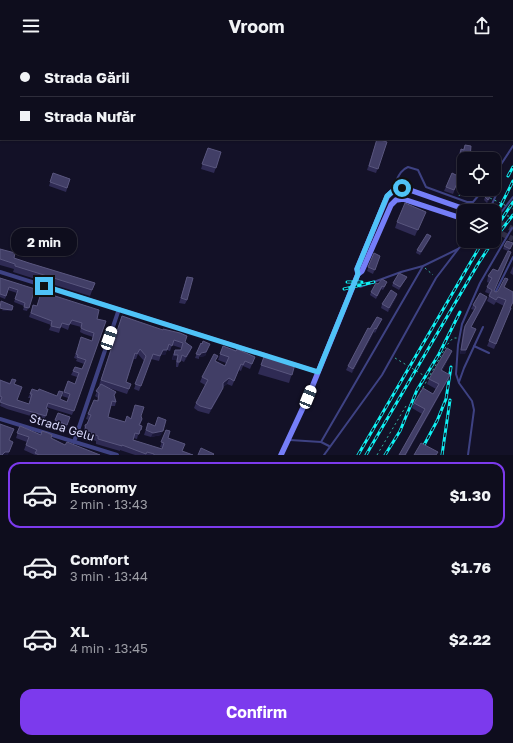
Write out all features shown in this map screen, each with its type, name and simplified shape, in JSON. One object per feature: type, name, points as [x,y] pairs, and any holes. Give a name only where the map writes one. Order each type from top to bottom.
[{"type":"main road","points":[[358,274],[357,269],[387,196],[392,191],[397,189],[407,189],[457,206]]},
{"type":"main road","points":[[281,455],[318,372],[358,274],[362,271],[391,205],[396,200],[403,199],[457,217]]},
{"type":"street","points":[[0,272],[274,358]]},
{"type":"street","points":[[74,442],[119,309]]},
{"type":"street","points":[[289,363],[318,372]]},
{"type":"street","name":"Strada Gelu","points":[[0,419],[117,455]]},
{"type":"lane","points":[[501,164],[513,146]]},
{"type":"lane","points":[[396,181],[403,169],[408,167],[418,170],[426,187],[467,202],[473,202],[478,196]]},
{"type":"lane","points":[[501,212],[513,197]]},
{"type":"lane","points":[[468,455],[474,410],[472,401],[459,383],[456,374],[459,338],[462,324],[480,283],[512,228]]},
{"type":"lane","points":[[360,287],[401,272],[424,266],[459,248]]},
{"type":"lane","points":[[324,455],[329,446],[359,408],[382,375],[436,278],[459,248]]},
{"type":"lane","points":[[494,295],[513,257]]},
{"type":"lane","points":[[321,442],[424,266]]},
{"type":"lane","points":[[459,383],[464,368],[484,327]]},
{"type":"lane","points":[[474,346],[489,353]]},
{"type":"lane","points":[[288,440],[321,442],[329,446]]},
{"type":"path","points":[[486,196],[513,209]]},
{"type":"path","points":[[501,215],[513,216]]},
{"type":"path","points":[[424,266],[436,278]]},
{"type":"path","points":[[377,455],[406,406],[412,407],[448,345],[453,338],[459,338]]},
{"type":"path","points":[[393,357],[428,378]]},
{"type":"building","points":[[377,140],[387,142],[378,169],[369,166]]},
{"type":"building","points":[[465,145],[471,146],[470,152],[461,152],[461,149],[464,150]]},
{"type":"building","points":[[208,148],[221,152],[216,168],[202,164]]},
{"type":"building","points":[[53,173],[70,179],[67,188],[50,182]]},
{"type":"building","points":[[452,173],[457,176],[457,184],[454,190],[446,187]]},
{"type":"building","points":[[486,196],[491,196],[488,200]]},
{"type":"building","points":[[405,203],[426,212],[418,230],[397,222]]},
{"type":"building","points":[[427,234],[431,236],[421,252],[417,250]]},
{"type":"building","points":[[507,241],[513,243],[510,249],[504,246]]},
{"type":"building","points":[[0,249],[15,253],[14,258],[95,283],[92,290],[15,266],[15,264],[0,259]]},
{"type":"building","points":[[508,251],[511,252],[494,291],[498,291],[505,278],[508,279],[504,287],[513,292],[513,302],[496,344],[489,341],[506,300],[498,297],[496,300],[489,296],[492,290],[487,287],[492,278],[488,276],[493,269],[498,271]]},
{"type":"building","points":[[374,253],[380,256],[375,270],[368,267]]},
{"type":"building","points":[[399,273],[407,277],[400,287],[393,283]]},
{"type":"building","points":[[187,277],[193,278],[187,300],[181,298]]},
{"type":"building","points":[[0,278],[35,289],[29,308],[24,307],[25,303],[15,299],[18,290],[9,287],[6,296],[0,294]]},
{"type":"building","points":[[382,279],[387,282],[384,287],[382,286],[377,296],[371,292],[376,283],[378,284]]},
{"type":"building","points":[[391,290],[397,294],[389,308],[382,304]]},
{"type":"building","points":[[41,293],[99,310],[97,319],[106,321],[74,411],[48,403],[46,416],[0,402],[2,397],[0,396],[0,380],[10,384],[12,379],[16,380],[14,384],[22,387],[17,400],[29,404],[32,389],[38,391],[39,389],[57,396],[59,391],[63,392],[60,399],[67,402],[70,394],[64,392],[68,381],[75,384],[79,373],[73,371],[75,367],[82,369],[86,360],[77,357],[78,355],[76,354],[81,337],[92,341],[94,333],[81,328],[82,323],[72,320],[69,325],[62,323],[60,328],[51,326],[52,321],[31,313],[33,305],[37,306]]},
{"type":"building","points":[[480,293],[487,297],[471,327],[476,329],[466,350],[461,350],[465,326],[476,307],[473,305]]},
{"type":"building","points":[[1,301],[13,306],[12,310],[0,308]]},
{"type":"building","points":[[122,316],[163,330],[180,333],[187,336],[185,342],[192,347],[186,357],[182,355],[180,362],[177,362],[178,355],[174,355],[175,350],[181,350],[183,343],[174,340],[172,346],[169,344],[167,350],[163,350],[160,356],[153,354],[141,386],[135,384],[146,356],[140,349],[137,354],[135,353],[126,382],[131,384],[129,389],[101,380]]},
{"type":"building","points":[[377,317],[382,319],[376,329],[375,328],[353,369],[348,366],[368,328],[370,329]]},
{"type":"building","points":[[203,341],[210,344],[206,352],[201,353],[200,355],[196,354],[201,343],[202,344]]},
{"type":"building","points":[[223,346],[236,351],[237,349],[255,357],[252,364],[245,361],[243,365],[241,364],[234,381],[229,378],[223,383],[223,388],[211,409],[200,406],[196,403],[208,380],[202,377],[214,354],[218,356],[215,361],[225,366],[229,357],[220,354]]},
{"type":"building","points":[[447,348],[452,351],[441,370],[450,375],[405,455],[399,455],[425,409],[414,403],[423,388],[433,394],[439,384],[429,379]]},
{"type":"building","points":[[265,354],[295,364],[292,375],[261,365]]},
{"type":"building","points":[[101,384],[116,392],[114,395],[116,402],[112,401],[108,417],[125,422],[127,416],[131,419],[135,405],[144,407],[141,416],[142,419],[139,425],[142,426],[141,430],[139,434],[135,433],[133,440],[162,449],[164,443],[161,442],[166,430],[170,431],[168,438],[185,444],[182,451],[193,455],[154,455],[147,452],[146,454],[122,445],[98,439],[98,436],[91,433],[90,436],[85,434],[85,425],[87,424],[91,415],[88,414],[94,400],[98,401],[99,393],[96,391]]},
{"type":"building","points":[[58,413],[70,417],[67,425],[55,420]]},
{"type":"building","points":[[158,417],[166,420],[163,431],[153,433],[146,430],[148,423],[155,426]]},
{"type":"building","points":[[0,424],[14,429],[9,440],[13,442],[9,452],[5,452],[2,455],[0,455]]},
{"type":"building","points":[[20,426],[41,435],[42,431],[48,433],[52,435],[51,438],[65,445],[67,442],[100,455],[39,455],[35,453],[37,450],[26,445],[29,437],[17,433]]},
{"type":"building","points":[[421,443],[438,452],[436,455],[414,455]]},
{"type":"building","points":[[201,448],[214,454],[198,455]]},
{"type":"tunnel","points":[[501,223],[513,229]]},
{"type":"tunnel","points":[[501,233],[513,239]]},
{"type":"railway","points":[[508,176],[513,167]]},
{"type":"railway","points":[[501,205],[513,181]]},
{"type":"railway","points":[[501,220],[513,202]]},
{"type":"railway","points":[[501,231],[513,215]]},
{"type":"railway","points":[[358,455],[479,248]]},
{"type":"railway","points":[[366,455],[488,248]]},
{"type":"railway","points":[[347,282],[362,282]]},
{"type":"railway","points":[[344,289],[374,282]]},
{"type":"railway","points":[[385,455],[400,431],[417,390],[439,354],[460,312]]},
{"type":"railway","points":[[423,447],[437,421],[446,399],[451,367]]},
{"type":"railway","points":[[442,455],[450,400]]},
{"type":"route","points":[[44,286],[318,372],[358,274],[357,269],[387,196],[394,190],[402,188]]}]
